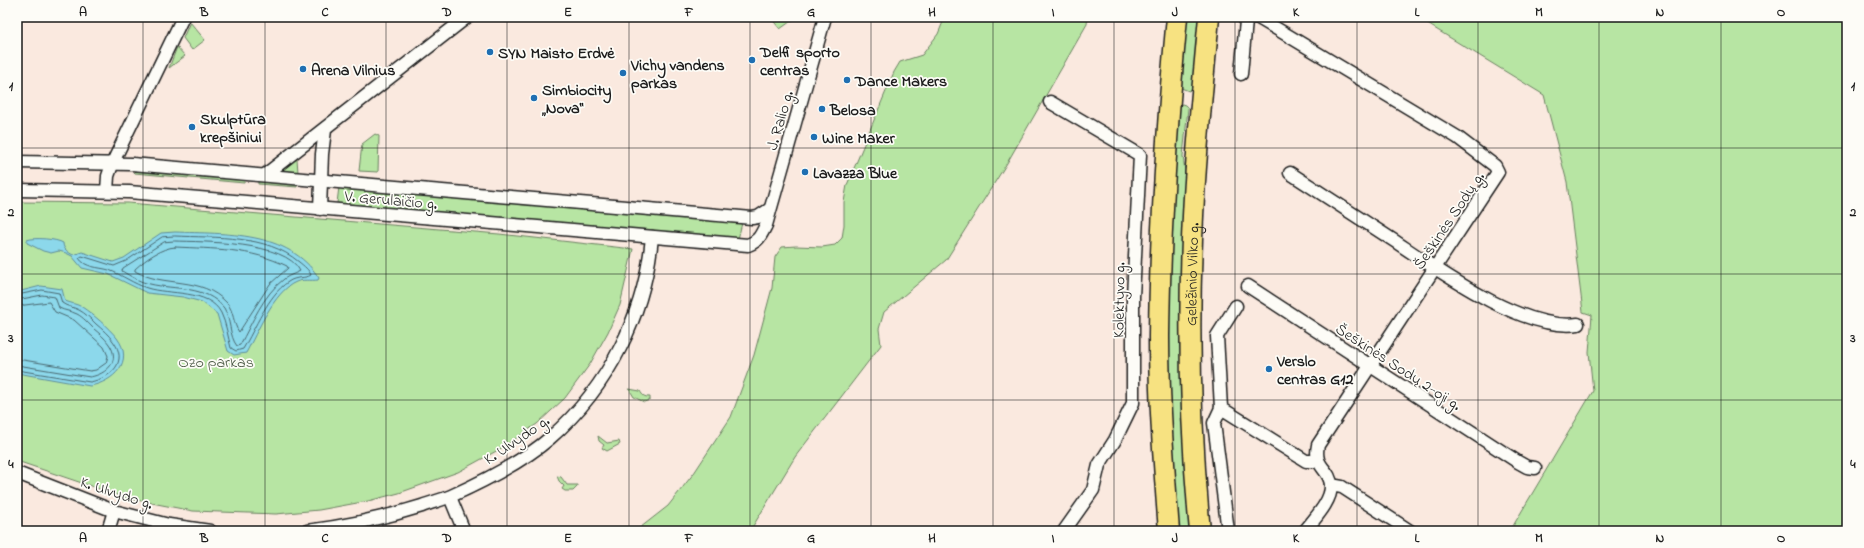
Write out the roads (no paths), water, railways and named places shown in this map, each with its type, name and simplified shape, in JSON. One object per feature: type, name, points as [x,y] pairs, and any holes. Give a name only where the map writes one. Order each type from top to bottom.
[{"type":"highway","points":[[1164,17],[1169,100],[1185,96],[1196,102],[1200,110]]},
{"type":"highway","name":"Geležinio Vilko g.","points":[[1169,531],[1160,394],[1159,338],[1161,237],[1169,100],[1177,17]]},
{"type":"highway","name":"Geležinio Vilko g.","points":[[1200,531],[1194,469],[1190,312],[1193,217],[1200,110],[1209,17]]},
{"type":"street","points":[[107,191],[108,176],[113,162],[183,17]]},
{"type":"street","points":[[265,175],[325,130],[467,17]]},
{"type":"street","name":"J. Ralio g.","points":[[770,209],[825,17]]},
{"type":"street","name":"Šeškinės Sodų g.","points":[[1241,74],[1246,21],[1251,17],[1256,17],[1457,137],[1498,168],[1497,176],[1318,445],[1316,456],[1318,461]]},
{"type":"street","name":"Kolektyvo g.","points":[[1050,102],[1140,155],[1133,297],[1133,403],[1118,434],[1099,465],[1093,490],[1064,531]]},
{"type":"street","points":[[320,208],[322,154],[325,130]]},
{"type":"street","name":"V. Gerulaičio g.","points":[[17,162],[113,162],[752,218]]},
{"type":"street","points":[[1290,173],[1435,268],[1498,305],[1516,313],[1560,325],[1578,324]]},
{"type":"street","name":"V. Gerulaičio g.","points":[[17,190],[107,191],[740,245],[756,243],[760,238]]},
{"type":"street","points":[[752,218],[758,217],[770,209]]},
{"type":"street","points":[[760,238],[766,225],[770,209]]},
{"type":"street","points":[[752,218],[757,224],[760,238]]},
{"type":"street","name":"K. Ulvydo g.","points":[[307,531],[343,526],[393,515],[450,497],[520,459],[549,439],[574,415],[598,385],[630,329],[643,292],[652,237]]},
{"type":"street","name":"Šeškinės Sodų 2-oji g.","points":[[1248,286],[1518,462],[1535,468]]},
{"type":"street","points":[[1228,531],[1214,423],[1221,408],[1217,336],[1236,306]]},
{"type":"street","points":[[1221,408],[1306,461],[1318,461],[1330,479],[1331,485],[1324,503],[1305,531]]},
{"type":"street","name":"K. Ulvydo g.","points":[[17,473],[114,511],[169,525],[210,531]]},
{"type":"street","points":[[1331,485],[1342,487],[1410,531]]},
{"type":"street","points":[[450,497],[464,531]]},
{"type":"street","points":[[108,531],[114,511]]},
{"type":"water","points":[[175,232],[234,235],[273,243],[290,251],[306,262],[319,278],[318,280],[298,281],[280,294],[267,313],[246,353],[234,355],[228,351],[217,314],[202,302],[183,297],[147,293],[108,274],[82,268],[72,256],[66,253],[59,251],[51,253],[43,251],[27,243],[27,240],[30,239],[56,240],[63,243],[65,249],[73,255],[82,252],[113,262],[124,258],[161,233]]},
{"type":"water","points":[[41,286],[62,289],[65,301],[87,310],[105,325],[117,338],[122,347],[124,355],[119,370],[99,384],[90,386],[17,373],[17,292]]},
{"type":"place","name":"SYN Maisto Erdvė","points":[[490,52]]},
{"type":"place","name":"Delfi sporto centras","points":[[752,60]]},
{"type":"place","name":"Arena Vilnius","points":[[303,69]]},
{"type":"place","name":"Vichy vandens parkas","points":[[623,73]]},
{"type":"place","name":"Dance Makers","points":[[847,80]]},
{"type":"place","name":"Simbiocity „Nova“","points":[[534,98]]},
{"type":"place","name":"Belosa","points":[[822,109]]},
{"type":"place","name":"Skulptūra krepšiniui","points":[[192,127]]},
{"type":"place","name":"Wine Maker","points":[[814,137]]},
{"type":"place","name":"Lavazza Blue","points":[[805,172]]},
{"type":"place","name":"Verslo centras G12","points":[[1269,369]]},
{"type":"park label","name":"Ozo parkas","points":[[216,361]]}]
